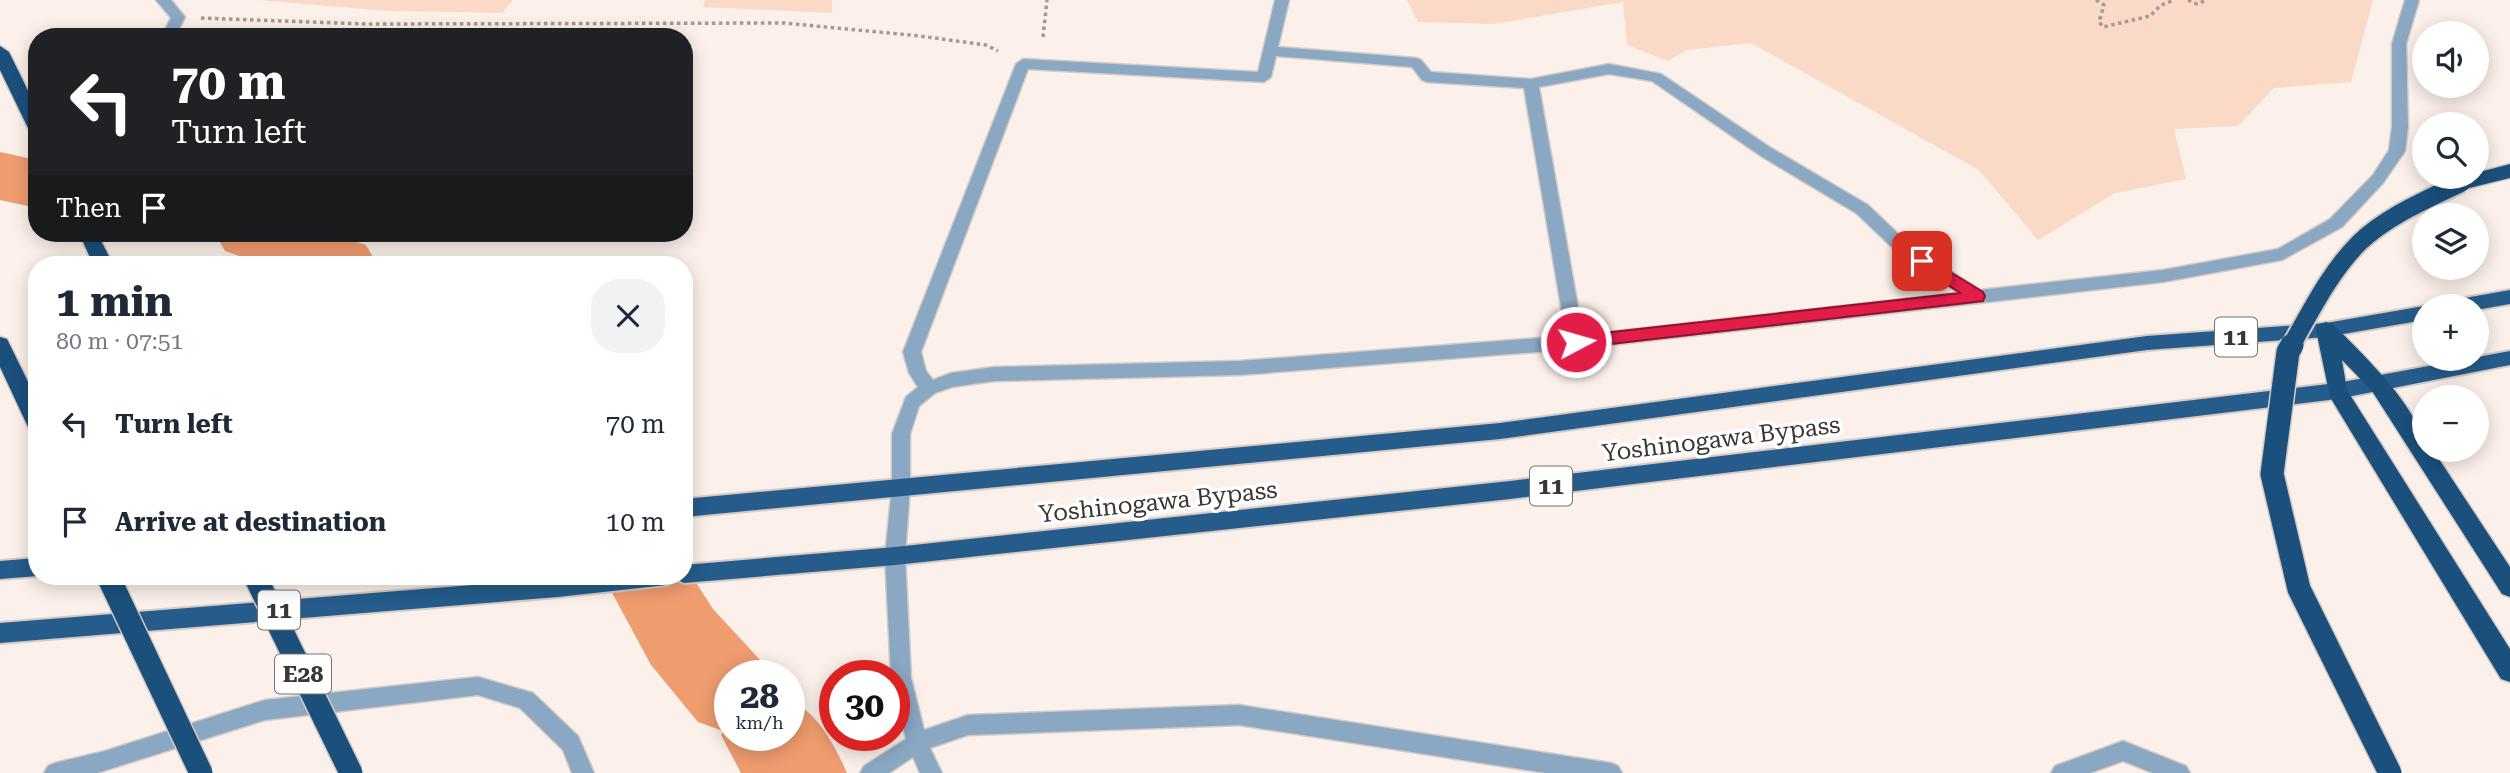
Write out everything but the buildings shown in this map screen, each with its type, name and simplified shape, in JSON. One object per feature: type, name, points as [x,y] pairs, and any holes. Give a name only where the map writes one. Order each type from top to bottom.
[{"type":"highway","points":[[0,52],[28,110]]},
{"type":"highway","points":[[2390,773],[2299,589],[2272,474],[2288,352],[2326,285],[2359,243],[2395,216],[2461,183],[2510,171]]},
{"type":"highway","points":[[2489,301],[2510,297]]},
{"type":"highway","name":"Yoshinogawa Bypass","points":[[693,507],[1500,432],[2147,343],[2326,330],[2412,315]]},
{"type":"highway","points":[[2326,330],[2379,385],[2510,587]]},
{"type":"highway","points":[[2326,330],[2337,391],[2510,671]]},
{"type":"highway","points":[[0,345],[28,404]]},
{"type":"highway","name":"Yoshinogawa Bypass","points":[[693,573],[895,556],[1510,491],[2337,391],[2510,358]]},
{"type":"highway","points":[[0,570],[28,568]]},
{"type":"highway","points":[[112,585],[201,773]]},
{"type":"highway","name":"E28","points":[[259,585],[351,773]]},
{"type":"highway","name":"11","points":[[0,633],[578,585]]},
{"type":"street","points":[[163,0],[178,17],[172,28]]},
{"type":"street","points":[[929,388],[918,373],[912,352],[1023,64],[1264,77],[1282,0]]},
{"type":"street","points":[[931,773],[917,743],[901,678],[895,556],[901,487],[901,434],[912,402],[929,388],[951,380],[994,374],[1239,368],[1576,342],[2163,275],[2282,254],[2336,223],[2378,180],[2397,151],[2400,127],[2399,44],[2412,0]]},
{"type":"street","points":[[1270,51],[1416,63],[1427,77],[1531,84],[1609,69],[1656,77],[1766,152],[1862,209],[1904,249],[1978,296]]},
{"type":"street","points":[[1531,84],[1576,342]]},
{"type":"street","points":[[55,773],[105,761],[265,710],[478,686],[526,700],[571,743],[583,773]]},
{"type":"street","points":[[875,769],[917,743],[968,725],[1239,715],[1611,773]]},
{"type":"street","points":[[2062,773],[2123,751],[2179,773]]},
{"type":"path","points":[[2096,0],[2104,5],[2099,22],[2103,27],[2150,16],[2161,5],[2174,0]]},
{"type":"path","points":[[2188,0],[2197,4],[2207,0]]},
{"type":"path","points":[[178,17],[367,24],[784,23],[986,46],[1023,64]]},
{"type":"shaded area","points":[[259,0],[513,0],[502,13],[389,11]]},
{"type":"shaded area","points":[[705,0],[832,0],[832,13],[703,7]]},
{"type":"shaded area","points":[[1407,0],[2373,0],[2351,82],[2274,88],[2238,126],[2174,129],[2186,179],[2115,193],[2038,240],[1979,170],[1751,43],[1686,50],[1668,61],[1627,45],[1623,2],[1493,24],[1418,22]]},
{"type":"waterway","points":[[0,176],[28,182]]},
{"type":"waterway","points":[[276,242],[318,256]]},
{"type":"waterway","points":[[650,585],[682,637],[714,674]]},
{"type":"waterway","points":[[781,751],[800,773]]},
{"type":"route","points":[[1576,342],[1978,296],[1922,261]]}]
